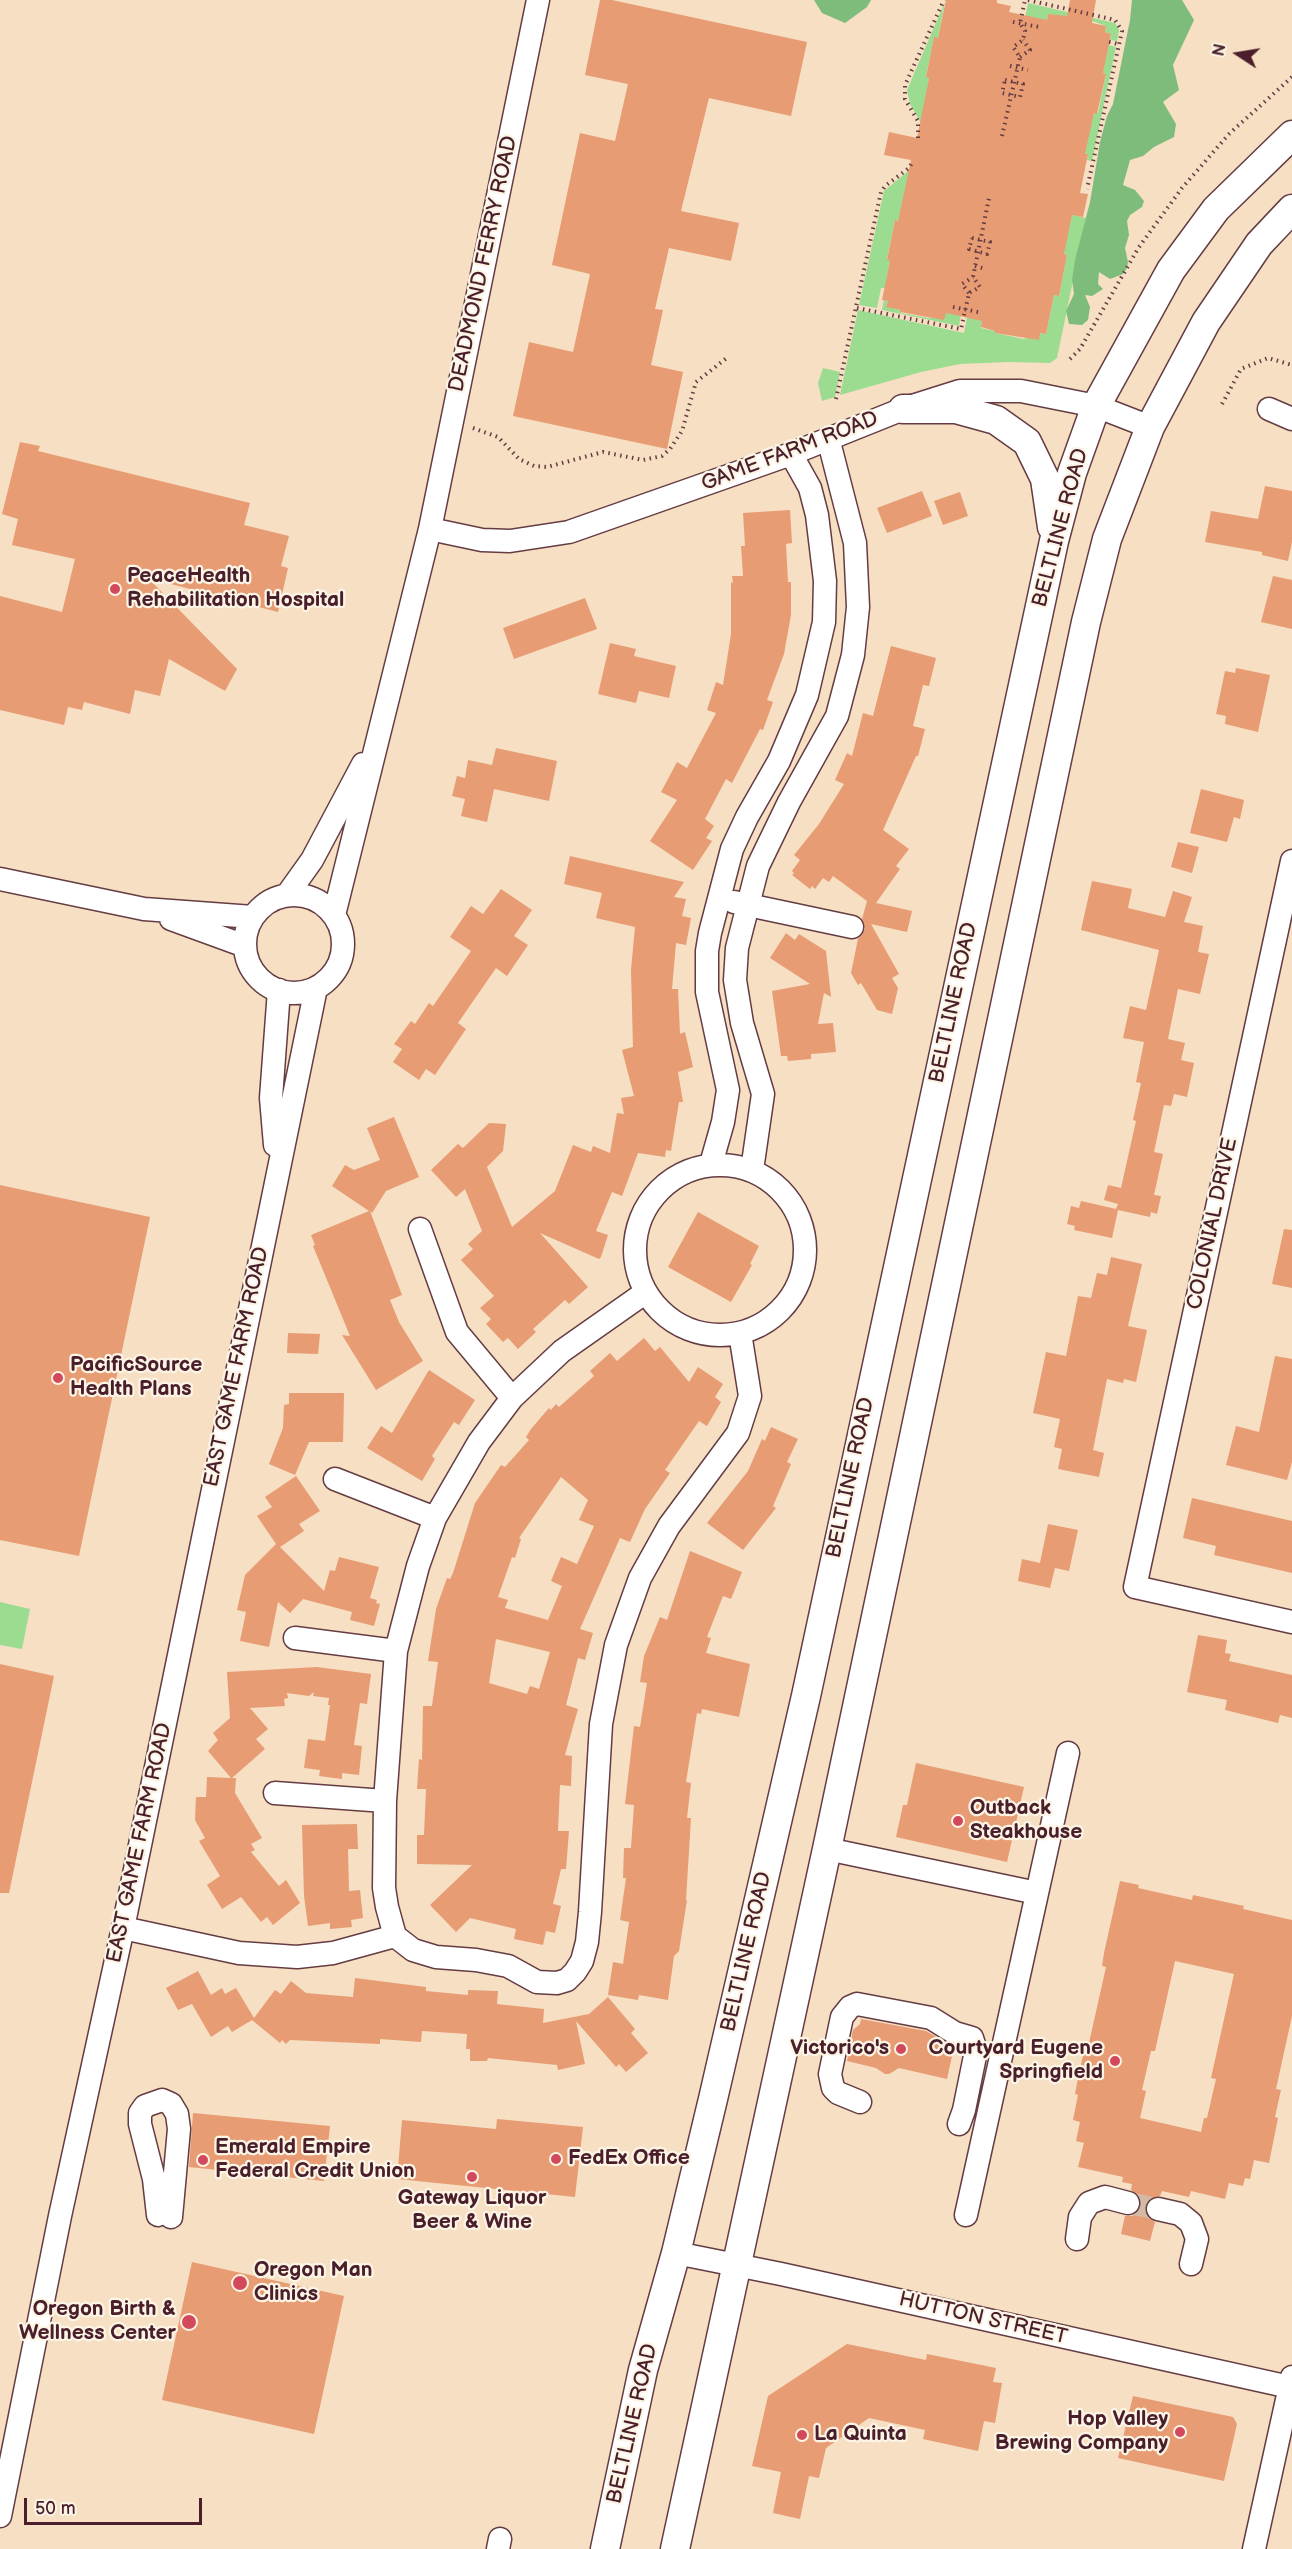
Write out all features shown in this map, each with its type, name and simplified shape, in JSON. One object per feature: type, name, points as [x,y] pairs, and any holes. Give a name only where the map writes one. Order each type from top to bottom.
[{"type":"main road","name":"BELTLINE ROAD","points":[[605,2549],[643,2370],[676,2253],[806,1696],[1054,541],[1072,473],[1096,406],[1172,270],[1216,209],[1292,135]]},
{"type":"main road","points":[[675,2549],[827,1849],[1086,622],[1107,539],[1150,427],[1206,322],[1259,244],[1292,209]]},
{"type":"main road","points":[[903,409],[956,409],[996,420],[1027,442],[1045,479],[1054,541]]},
{"type":"street","name":"DEADMOND FERRY ROAD","points":[[381,731],[430,529],[538,0]]},
{"type":"street","name":"GAME FARM ROAD","points":[[430,529],[482,540],[510,541],[569,532],[791,454],[903,409],[960,391],[1021,391],[1096,406],[1150,427]]},
{"type":"street","points":[[1269,409],[1292,419]]},
{"type":"street","points":[[752,1170],[763,1094],[742,1023],[735,980],[737,948],[758,866],[789,802],[837,716],[853,655],[858,607],[855,543],[828,438]]},
{"type":"street","points":[[711,1164],[723,1122],[728,1090],[707,992],[707,951],[732,849],[747,817],[779,761],[807,695],[824,622],[825,581],[817,515],[810,488],[791,454]]},
{"type":"street","points":[[287,896],[317,851],[381,731]]},
{"type":"street","points":[[334,915],[381,731]]},
{"type":"street","name":"COLONIAL DRIVE","points":[[1292,861],[1135,1587],[1292,1622]]},
{"type":"street","points":[[0,879],[144,909],[253,917]]},
{"type":"street","points":[[304,896],[321,903],[334,915],[343,941],[342,956],[336,969],[327,980],[316,988],[291,993],[266,984],[255,974],[248,960],[245,946],[247,931],[253,917],[274,899],[304,896]]},
{"type":"street","points":[[719,897],[747,906],[852,927]]},
{"type":"street","points":[[144,909],[245,946]]},
{"type":"street","name":"EAST GAME FARM ROAD","points":[[0,2516],[316,988]]},
{"type":"street","name":"EAST GAME FARM ROAD","points":[[278,1171],[272,1098],[279,990]]},
{"type":"street","points":[[711,1164],[732,1165],[752,1170],[775,1184],[792,1204],[803,1229],[805,1256],[799,1282],[785,1305],[765,1323],[740,1333],[712,1335],[686,1329],[663,1314],[646,1292],[636,1266],[635,1238],[644,1211],[660,1188],[684,1172],[711,1164]]},
{"type":"street","points":[[420,1229],[457,1332],[512,1398]]},
{"type":"street","points":[[646,1292],[562,1351],[512,1398],[479,1442],[435,1518],[418,1566],[396,1651],[385,1801],[384,1888],[395,1936],[413,1950],[429,1955],[508,1966],[537,1982],[557,1983],[567,1980],[576,1972],[588,1942],[601,1724],[616,1645],[640,1578],[669,1526],[738,1433],[750,1396],[740,1333]]},
{"type":"street","points":[[335,1479],[435,1518]]},
{"type":"street","points":[[295,1638],[396,1651]]},
{"type":"street","points":[[966,2215],[1068,1754]]},
{"type":"street","points":[[275,1793],[385,1801]]},
{"type":"street","points":[[827,1849],[1037,1893]]},
{"type":"street","points":[[123,1928],[239,1953],[297,1957],[333,1953],[395,1936]]},
{"type":"street","points":[[860,2102],[838,2093],[833,2088],[830,2074],[842,2017],[857,2004],[931,2018],[955,2032],[972,2038],[976,2051],[959,2124]]},
{"type":"street","points":[[1077,2239],[1080,2217],[1089,2202],[1105,2197],[1128,2203]]},
{"type":"street","points":[[1158,2209],[1180,2214],[1191,2223],[1197,2239],[1191,2264]]},
{"type":"street","name":"HUTTON STREET","points":[[676,2253],[1291,2382]]},
{"type":"street","points":[[1254,2549],[1291,2382]]},
{"type":"path","points":[[918,138],[918,121],[905,99],[905,85],[944,0]]},
{"type":"path","points":[[1020,57],[1014,47],[1023,40],[1025,31],[1020,24],[1026,0],[1115,20],[1122,31],[1087,189]]},
{"type":"path","points":[[1014,22],[1039,27]]},
{"type":"path","points":[[1002,136],[1020,57],[1030,50],[1023,40]]},
{"type":"path","points":[[1109,42],[1119,44]]},
{"type":"path","points":[[1010,66],[1028,70]]},
{"type":"path","points":[[1070,359],[1080,349],[1139,247],[1182,188],[1229,134],[1292,77]]},
{"type":"path","points":[[1005,80],[1014,82],[1023,84],[1020,97],[1002,93],[1005,80]]},
{"type":"path","points":[[836,399],[881,192],[885,186],[909,168],[913,161]]},
{"type":"path","points":[[856,308],[961,329],[969,294],[980,287],[973,278],[989,198]]},
{"type":"path","points":[[972,238],[990,242],[987,254],[978,252],[969,249],[972,238]]},
{"type":"path","points":[[975,266],[986,269]]},
{"type":"path","points":[[969,294],[962,284],[973,278]]},
{"type":"path","points":[[953,307],[978,312]]},
{"type":"path","points":[[451,424],[481,429],[498,437],[519,459],[534,465],[547,466],[603,452],[643,460],[662,456],[670,449],[682,431],[696,382],[728,357]]},
{"type":"path","points":[[1222,404],[1241,369],[1268,358],[1292,365]]},
{"type":"green space","points":[[814,0],[871,0],[867,7],[845,23],[822,13]]},
{"type":"green space","points":[[1132,0],[1182,0],[1194,20],[1173,65],[1179,90],[1163,102],[1176,124],[1174,137],[1154,147],[1143,156],[1130,160],[1123,185],[1135,190],[1144,201],[1142,207],[1130,215],[1127,221],[1129,235],[1125,248],[1127,268],[1123,274],[1110,279],[1099,272],[1098,284],[1103,289],[1092,296],[1085,295],[1090,307],[1088,320],[1082,325],[1069,324],[1066,311],[1074,294],[1072,280],[1075,260],[1090,202],[1100,142],[1113,104]]},
{"type":"green space","points":[[945,2],[938,38],[934,38],[926,76],[929,78],[921,123],[910,104],[907,90]]},
{"type":"green space","points":[[1028,3],[1115,23],[1119,30],[1117,41],[1110,40],[1111,34],[1105,32],[1106,26],[1092,21],[1048,14],[1047,21],[1025,18]]},
{"type":"green space","points":[[1108,45],[1116,47],[1092,161],[1087,160],[1088,154],[1081,153],[1094,113],[1098,113],[1106,74],[1103,73]]},
{"type":"green space","points":[[912,168],[898,221],[895,220],[887,259],[890,261],[885,288],[881,288],[877,308],[859,305],[884,191]]},
{"type":"green space","points":[[1068,214],[1086,218],[1057,358],[1050,363],[960,364],[921,372],[840,395],[858,310],[964,333],[968,312],[982,321],[981,328],[995,331],[995,333],[1024,339],[1040,333],[1046,334],[1054,295],[1059,296],[1067,255],[1064,254]]},
{"type":"green space","points":[[884,300],[888,301],[886,306],[901,310],[901,313],[929,318],[946,313],[961,314],[959,326],[882,310]]},
{"type":"green space","points":[[823,368],[840,372],[835,397],[822,401],[818,383]]},
{"type":"green space","points":[[0,1602],[30,1609],[22,1649],[0,1645]]},
{"type":"building","points":[[600,0],[612,0],[807,42],[791,116],[709,98],[681,211],[739,223],[731,261],[669,248],[655,309],[663,310],[651,365],[683,372],[667,449],[513,416],[529,342],[573,352],[590,274],[552,265],[580,133],[615,141],[628,84],[585,75]]},
{"type":"building","points":[[946,0],[997,0],[997,3],[1011,6],[1009,12],[1047,20],[1048,14],[1067,16],[1070,0],[1096,0],[1092,23],[1106,26],[1105,32],[1111,34],[1103,73],[1106,74],[1085,154],[1088,154],[1080,193],[1088,194],[1083,217],[1072,215],[1059,296],[1054,295],[1046,334],[1040,333],[1039,340],[995,333],[995,331],[981,327],[982,321],[946,313],[944,320],[900,312],[901,310],[886,307],[888,301],[882,300],[895,220],[898,221],[911,160],[884,155],[889,132],[917,138],[929,78],[926,77],[934,37],[938,38]]},
{"type":"building","name":"PeaceHealth Rehabilitation Hospital","points":[[20,442],[40,446],[38,451],[250,503],[244,525],[289,536],[281,566],[288,568],[278,612],[148,578],[237,669],[225,691],[169,659],[160,696],[135,690],[130,714],[84,702],[82,710],[68,707],[64,725],[0,710],[0,596],[62,612],[75,559],[12,545],[18,519],[2,514]]},
{"type":"building","points":[[1265,486],[1292,491],[1292,542],[1288,561],[1262,555],[1262,552],[1205,542],[1211,511],[1258,519]]},
{"type":"building","points":[[922,491],[932,516],[887,533],[877,508]]},
{"type":"building","points":[[960,492],[968,516],[943,525],[934,501]]},
{"type":"building","points":[[790,510],[792,543],[786,544],[788,582],[791,582],[791,615],[784,654],[767,700],[773,702],[763,730],[760,729],[732,783],[726,779],[705,819],[714,826],[706,838],[712,841],[693,870],[650,841],[677,800],[661,792],[677,762],[687,768],[716,713],[707,710],[716,682],[723,685],[731,634],[732,576],[743,576],[741,546],[745,546],[743,513]]},
{"type":"building","points":[[1273,576],[1292,580],[1292,629],[1261,622]]},
{"type":"building","points":[[585,598],[597,629],[514,659],[503,628]]},
{"type":"building","points":[[610,643],[636,649],[634,656],[676,666],[669,698],[639,691],[636,703],[598,694]]},
{"type":"building","points":[[891,646],[936,658],[929,686],[923,685],[913,726],[925,729],[918,756],[916,756],[883,830],[909,849],[896,866],[900,869],[876,903],[912,911],[907,932],[871,924],[899,974],[892,978],[898,988],[892,1014],[877,1010],[861,983],[858,985],[851,973],[858,939],[865,929],[862,919],[867,901],[833,876],[829,882],[823,878],[815,889],[812,886],[810,889],[792,875],[794,873],[792,871],[800,860],[794,855],[819,824],[844,784],[835,780],[847,753],[852,756],[863,713],[873,716]]},
{"type":"building","points":[[1236,668],[1270,675],[1258,732],[1225,724],[1226,716],[1216,714],[1225,671],[1235,673]]},
{"type":"building","points":[[496,748],[557,761],[549,801],[494,789],[487,822],[461,816],[465,799],[452,796],[457,776],[465,778],[468,760],[492,765]]},
{"type":"building","points":[[1201,789],[1244,800],[1240,819],[1234,817],[1227,842],[1190,833]]},
{"type":"building","points":[[1178,842],[1199,847],[1192,873],[1171,867]]},
{"type":"building","points":[[570,856],[684,882],[674,897],[686,899],[682,916],[691,918],[686,945],[676,943],[672,989],[678,989],[680,1034],[685,1032],[693,1067],[678,1072],[683,1102],[679,1102],[671,1151],[666,1150],[665,1157],[638,1153],[622,1196],[612,1192],[596,1231],[608,1235],[601,1257],[599,1259],[540,1233],[588,1287],[569,1304],[565,1300],[533,1329],[536,1332],[518,1349],[508,1338],[503,1342],[486,1324],[491,1319],[480,1308],[494,1296],[461,1260],[473,1249],[468,1244],[482,1231],[465,1189],[456,1197],[431,1170],[458,1144],[463,1148],[489,1123],[506,1124],[503,1151],[487,1167],[512,1227],[555,1191],[573,1145],[591,1152],[593,1146],[610,1153],[617,1113],[624,1114],[621,1098],[634,1096],[622,1050],[633,1047],[631,970],[635,927],[596,918],[602,893],[564,884]]},
{"type":"building","points":[[1092,881],[1132,889],[1128,908],[1165,917],[1173,891],[1192,897],[1184,922],[1203,926],[1198,952],[1209,954],[1200,994],[1178,989],[1168,1039],[1185,1043],[1181,1060],[1194,1063],[1187,1097],[1174,1094],[1171,1106],[1164,1105],[1154,1152],[1163,1154],[1154,1195],[1161,1196],[1157,1214],[1151,1212],[1150,1217],[1118,1210],[1112,1238],[1074,1230],[1075,1226],[1067,1224],[1071,1206],[1079,1208],[1081,1201],[1116,1209],[1118,1204],[1104,1200],[1108,1185],[1121,1188],[1136,1121],[1133,1120],[1141,1083],[1136,1082],[1144,1042],[1123,1038],[1130,1006],[1146,1010],[1159,950],[1081,930]]},
{"type":"building","points":[[501,889],[532,910],[514,936],[528,945],[507,976],[496,968],[458,1023],[466,1029],[435,1075],[426,1069],[419,1080],[393,1062],[402,1049],[394,1044],[411,1021],[415,1024],[429,1003],[433,1006],[471,951],[450,937],[471,906],[483,914]]},
{"type":"building","points":[[786,933],[795,940],[799,934],[826,951],[831,997],[824,993],[818,1024],[833,1023],[836,1052],[811,1054],[811,1059],[788,1061],[787,1056],[781,1056],[772,991],[810,984],[770,958]]},
{"type":"building","points":[[394,1117],[419,1177],[386,1191],[372,1213],[370,1211],[402,1295],[390,1300],[399,1322],[423,1361],[376,1390],[342,1335],[350,1336],[313,1246],[315,1245],[311,1235],[369,1211],[332,1186],[345,1165],[354,1170],[380,1160],[367,1128]]},
{"type":"building","name":"PacificSource Health Plans","points":[[0,1185],[150,1217],[79,1556],[0,1540]]},
{"type":"building","points":[[698,1212],[759,1246],[750,1264],[752,1265],[731,1302],[668,1267]]},
{"type":"building","points":[[1284,1229],[1292,1230],[1292,1288],[1272,1284]]},
{"type":"building","points":[[1111,1257],[1142,1264],[1128,1326],[1147,1330],[1136,1382],[1124,1379],[1123,1383],[1107,1379],[1093,1450],[1104,1453],[1099,1477],[1058,1469],[1062,1449],[1054,1447],[1060,1419],[1033,1413],[1046,1352],[1066,1356],[1078,1296],[1091,1298],[1097,1273],[1107,1275]]},
{"type":"building","points":[[288,1333],[320,1334],[318,1354],[287,1353]]},
{"type":"building","points":[[644,1338],[655,1351],[660,1347],[689,1382],[698,1367],[723,1384],[715,1397],[721,1402],[707,1426],[699,1421],[665,1470],[670,1473],[645,1509],[630,1542],[620,1538],[580,1629],[593,1633],[585,1660],[578,1658],[566,1705],[578,1709],[565,1755],[572,1756],[571,1786],[560,1785],[558,1831],[569,1831],[566,1869],[561,1869],[553,1904],[561,1906],[555,1933],[546,1931],[543,1945],[514,1939],[516,1929],[470,1918],[456,1932],[430,1905],[472,1865],[417,1864],[417,1835],[424,1835],[426,1789],[417,1789],[419,1759],[422,1760],[423,1706],[432,1706],[438,1662],[428,1661],[436,1609],[447,1578],[450,1579],[453,1573],[475,1503],[501,1465],[505,1467],[529,1440],[526,1437],[531,1429],[549,1408],[551,1410],[556,1404],[559,1407],[594,1376],[590,1371],[610,1353],[617,1361]],"holes":[[[561,1477],[588,1500],[579,1520],[594,1526],[577,1564],[561,1557],[551,1581],[562,1586],[548,1620],[505,1608],[508,1600],[498,1597],[512,1557],[515,1558],[521,1539],[519,1538]],[[496,1639],[550,1652],[539,1689],[530,1686],[527,1694],[489,1683]]]},
{"type":"building","points":[[1275,1356],[1292,1359],[1292,1462],[1287,1480],[1226,1465],[1236,1426],[1259,1432]]},
{"type":"building","points":[[429,1370],[475,1400],[459,1425],[454,1422],[432,1456],[435,1459],[422,1481],[367,1448],[381,1426],[392,1433]]},
{"type":"building","points":[[289,1393],[344,1393],[343,1442],[309,1442],[295,1475],[269,1464],[283,1428],[284,1405],[289,1404]]},
{"type":"building","points":[[771,1427],[798,1439],[787,1462],[791,1464],[773,1506],[776,1508],[743,1550],[707,1523],[748,1471],[762,1439],[765,1441]]},
{"type":"building","points":[[296,1476],[320,1511],[299,1524],[304,1531],[280,1547],[324,1591],[330,1570],[335,1571],[339,1557],[379,1567],[370,1598],[377,1600],[376,1603],[380,1604],[374,1626],[350,1620],[352,1612],[303,1599],[290,1613],[278,1602],[269,1647],[240,1641],[246,1612],[237,1610],[245,1575],[276,1544],[257,1516],[272,1507],[265,1497]]},
{"type":"building","points":[[1192,1498],[1292,1521],[1292,1573],[1214,1555],[1216,1546],[1183,1538]]},
{"type":"building","points":[[1048,1524],[1078,1530],[1069,1571],[1055,1568],[1050,1588],[1018,1581],[1022,1559],[1040,1563]]},
{"type":"building","points":[[690,1551],[742,1572],[731,1599],[723,1596],[707,1637],[711,1638],[706,1653],[750,1664],[739,1717],[702,1709],[701,1714],[697,1713],[686,1782],[691,1783],[687,1818],[691,1818],[687,1900],[679,1951],[674,1956],[668,2000],[639,1995],[638,2000],[608,1995],[613,1962],[623,1964],[629,1922],[620,1920],[626,1878],[623,1878],[624,1848],[631,1848],[634,1805],[625,1804],[634,1726],[640,1727],[647,1683],[640,1682],[644,1656],[660,1617],[667,1620]]},
{"type":"building","points":[[1198,1635],[1227,1640],[1225,1653],[1231,1654],[1229,1661],[1292,1675],[1292,1718],[1280,1715],[1278,1723],[1225,1710],[1227,1700],[1187,1692]]},
{"type":"building","points":[[0,1664],[54,1676],[9,1893],[0,1893]]},
{"type":"building","points":[[317,1667],[371,1674],[367,1704],[360,1703],[354,1745],[362,1746],[359,1775],[342,1773],[342,1779],[319,1776],[320,1770],[304,1768],[308,1739],[325,1741],[330,1705],[328,1705],[329,1698],[313,1696],[314,1692],[309,1696],[287,1693],[288,1698],[284,1699],[285,1706],[250,1708],[268,1729],[256,1739],[265,1749],[232,1778],[236,1778],[235,1793],[262,1838],[251,1844],[255,1850],[251,1852],[279,1886],[286,1880],[300,1903],[273,1925],[267,1917],[261,1922],[241,1897],[222,1909],[207,1885],[220,1876],[199,1841],[205,1838],[195,1820],[196,1797],[206,1797],[207,1777],[231,1778],[208,1751],[218,1740],[213,1733],[230,1718],[227,1672]]},
{"type":"building","name":"Outback Steakhouse","points":[[916,1763],[1024,1787],[1007,1862],[896,1837],[903,1805],[907,1805]]},
{"type":"building","points":[[357,1824],[358,1849],[348,1849],[349,1891],[360,1890],[363,1918],[351,1920],[352,1927],[330,1929],[330,1923],[308,1926],[304,1896],[302,1825]]},
{"type":"building","name":"Courtyard Eugene Springfield","points":[[1120,1881],[1139,1885],[1138,1888],[1192,1900],[1193,1895],[1244,1906],[1243,1909],[1292,1920],[1292,2016],[1276,2089],[1281,2090],[1269,2163],[1254,2160],[1250,2179],[1245,2178],[1243,2186],[1229,2183],[1225,2199],[1191,2191],[1189,2197],[1162,2191],[1160,2196],[1149,2199],[1145,2207],[1148,2218],[1155,2222],[1150,2241],[1121,2234],[1125,2216],[1132,2216],[1141,2206],[1141,2199],[1131,2190],[1132,2184],[1122,2182],[1123,2177],[1078,2167],[1084,2143],[1076,2141],[1080,2122],[1073,2120],[1078,2095],[1075,2094],[1106,1967],[1102,1966]],"holes":[[[1175,1961],[1234,1974],[1211,2078],[1216,2079],[1207,2118],[1204,2118],[1201,2132],[1140,2118],[1146,2091],[1142,2090],[1151,2051],[1155,2051]]]},
{"type":"building","points":[[198,1971],[211,1995],[222,1988],[225,1994],[236,1988],[254,2018],[275,1990],[281,1994],[291,1981],[306,1993],[353,1997],[355,1978],[426,1987],[426,1991],[468,1995],[468,1990],[498,1991],[497,2004],[544,2009],[543,2023],[589,2014],[608,1997],[635,2029],[631,2033],[648,2053],[626,2072],[619,2064],[616,2067],[576,2021],[585,2064],[558,2070],[557,2065],[488,2058],[487,2061],[470,2061],[470,2049],[466,2049],[467,2034],[422,2031],[421,2042],[380,2039],[380,2044],[290,2040],[286,2044],[282,2040],[280,2043],[252,2020],[232,2032],[228,2026],[211,2037],[192,2004],[178,2010],[166,1988]]},
{"type":"building","name":"Victorico's","points":[[861,2019],[926,2031],[954,2047],[947,2079],[899,2068],[885,2074],[876,2068],[847,2061],[853,2030],[860,2024]]},
{"type":"building","points":[[193,2113],[330,2126],[324,2181],[189,2167]]},
{"type":"building","points":[[497,2119],[583,2127],[575,2197],[397,2179],[402,2120],[496,2129]]},
{"type":"building","points":[[192,2262],[344,2296],[314,2434],[162,2400]]},
{"type":"building","name":"La Quinta","points":[[847,2344],[926,2360],[927,2354],[996,2368],[993,2382],[1002,2383],[995,2423],[984,2421],[978,2451],[923,2439],[925,2430],[869,2418],[826,2448],[819,2478],[809,2476],[800,2519],[773,2513],[781,2472],[752,2466],[768,2396]]},
{"type":"building","name":"Hop Valley Brewing Company","points":[[1133,2396],[1233,2417],[1237,2424],[1224,2481],[1118,2458]]},
{"type":"tunnel","points":[[1128,2203],[1158,2209]]},
{"type":"place","name":"PeaceHealth Rehabilitation Hospital","points":[[115,589]]},
{"type":"place","name":"PacificSource Health Plans","points":[[58,1378]]},
{"type":"place","name":"Outback Steakhouse","points":[[958,1821]]},
{"type":"place","name":"Victorico's","points":[[901,2049]]},
{"type":"place","name":"Courtyard Eugene Springfield","points":[[1115,2061]]},
{"type":"place","name":"FedEx Office","points":[[556,2159]]},
{"type":"place","name":"Emerald Empire Federal Credit Union","points":[[203,2160]]},
{"type":"place","name":"Gateway Liquor Beer & Wine","points":[[472,2177]]},
{"type":"place","name":"Oregon Man Clinics","points":[[240,2283]]},
{"type":"place","name":"Oregon Birth & Wellness Center","points":[[189,2322]]},
{"type":"place","name":"Hop Valley Brewing Company","points":[[1180,2432]]},
{"type":"place","name":"La Quinta","points":[[802,2435]]}]
